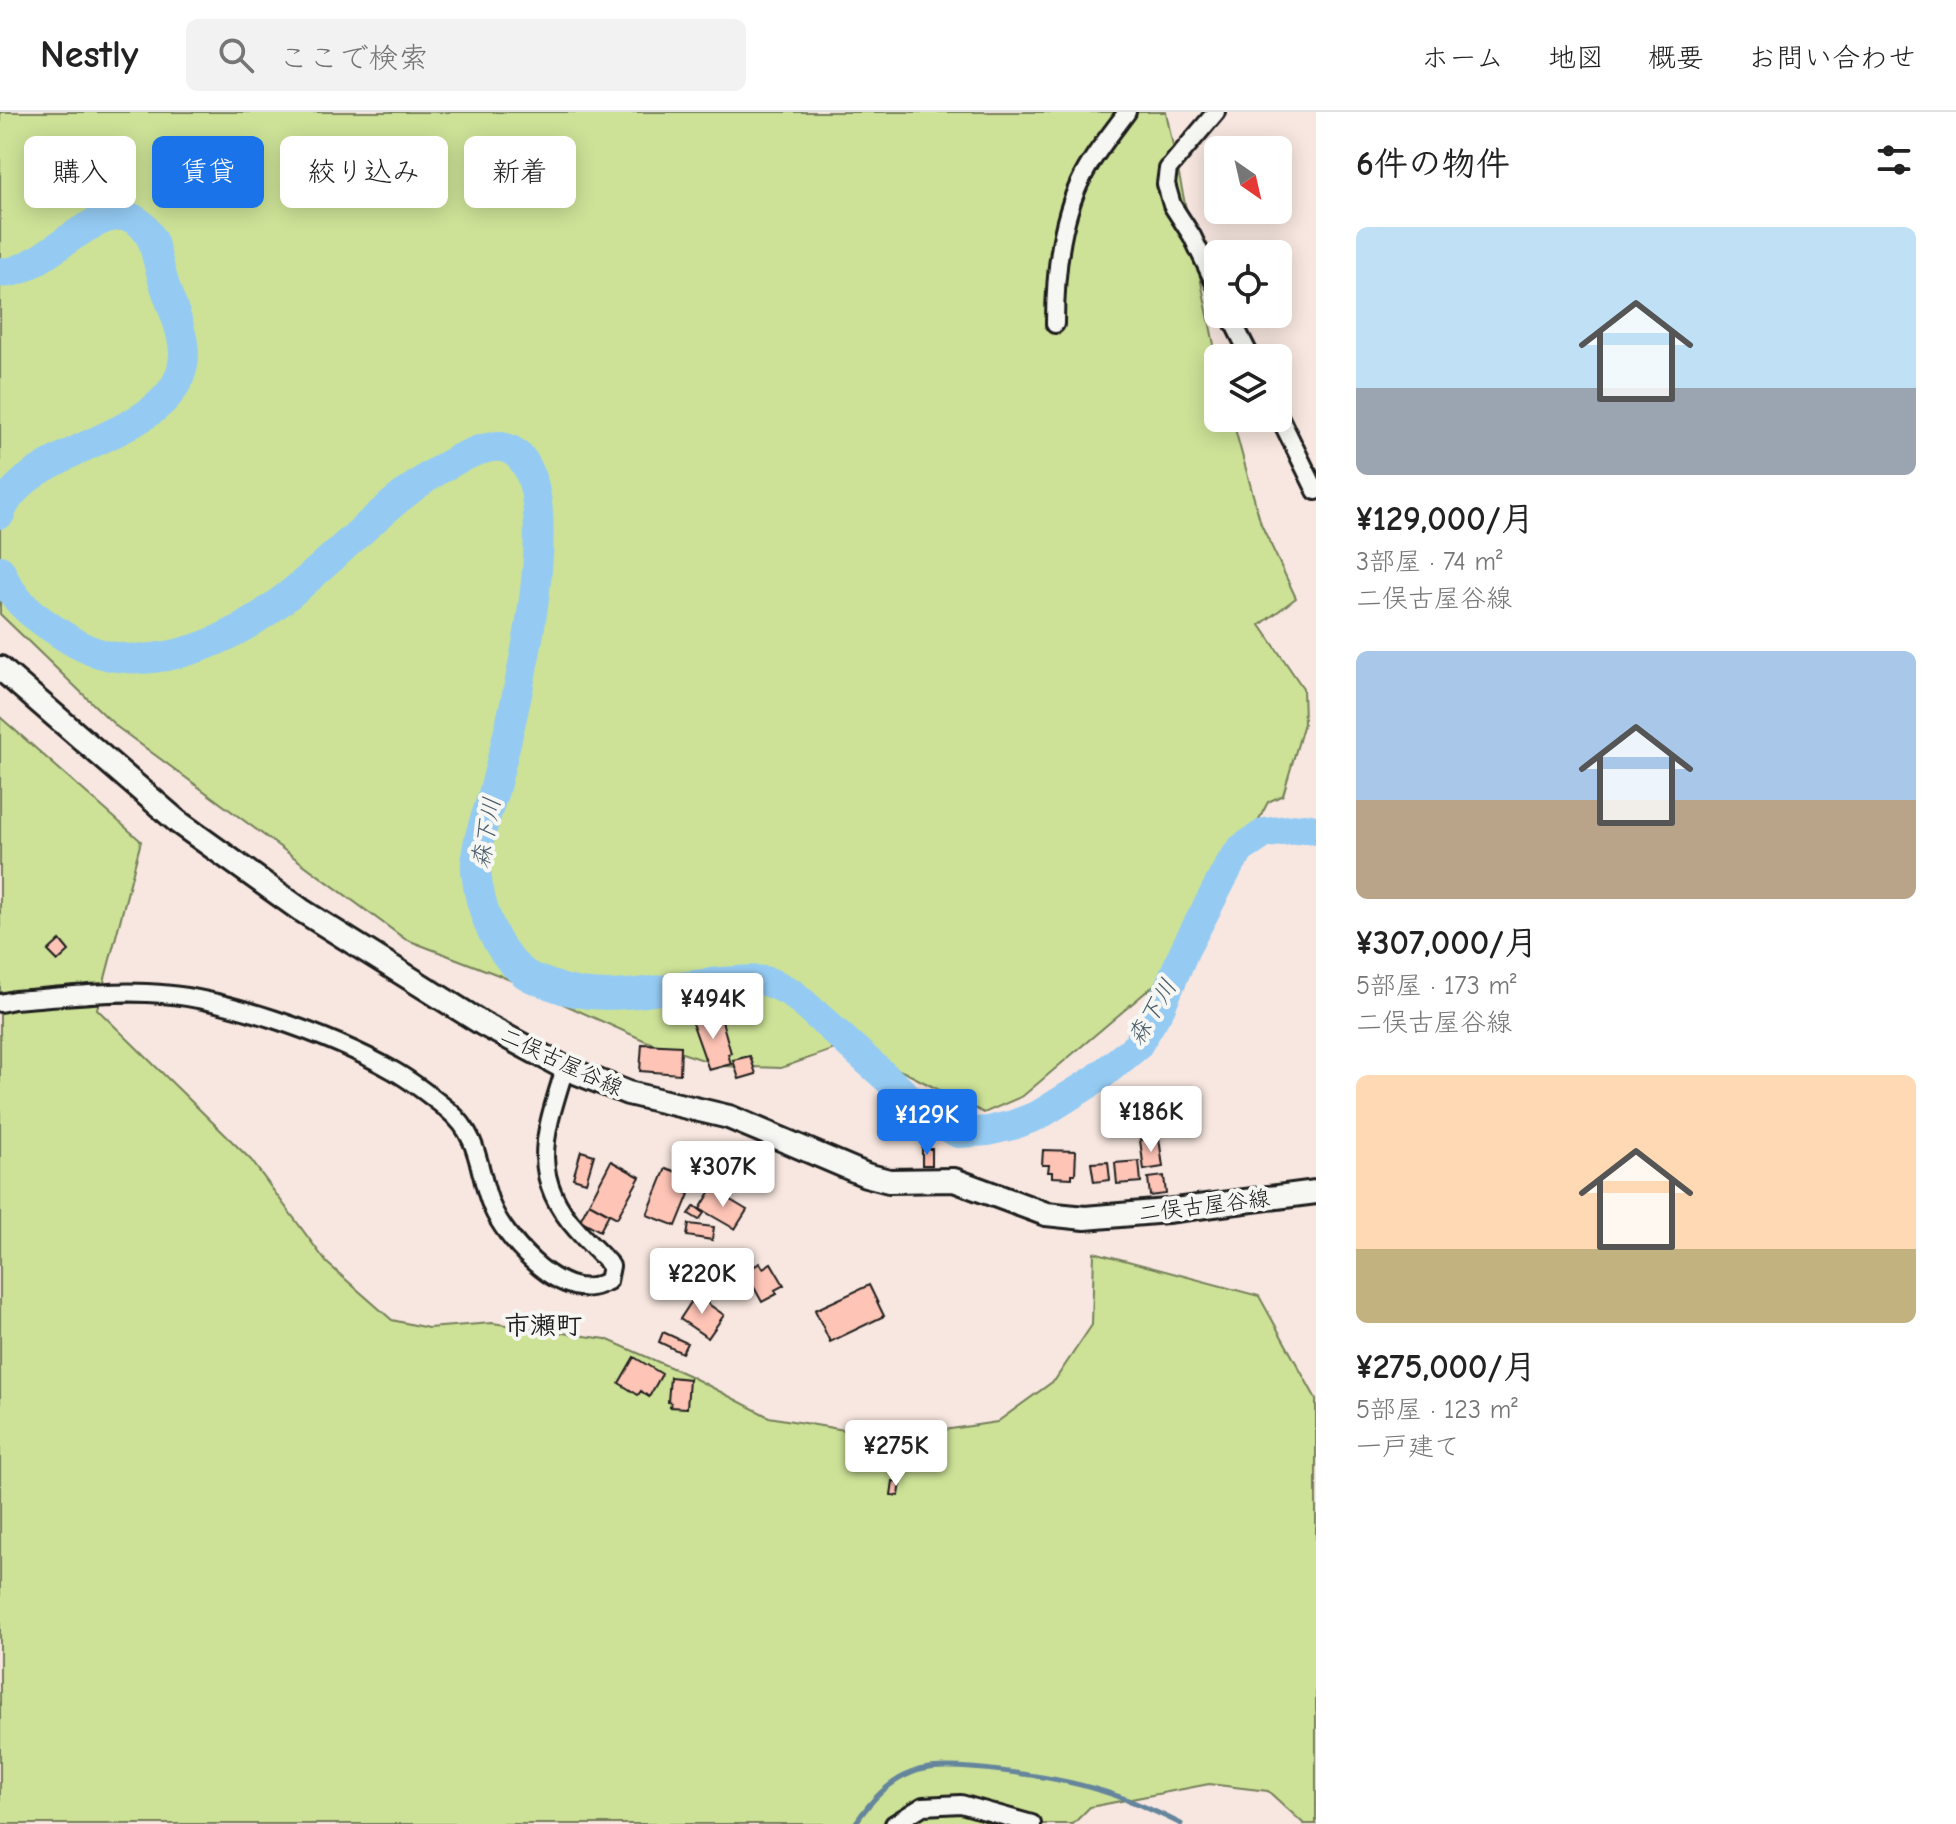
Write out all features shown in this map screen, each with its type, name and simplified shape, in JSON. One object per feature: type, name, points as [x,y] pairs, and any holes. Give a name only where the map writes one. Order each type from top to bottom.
[{"type":"main road","name":"二俣古屋谷線","points":[[0,668],[178,822],[301,910],[483,1024],[565,1068],[628,1093],[729,1117],[866,1175],[889,1181],[954,1180],[1046,1214],[1099,1217],[1316,1192]]},
{"type":"street","points":[[1055,324],[1055,296],[1066,228],[1079,185],[1103,144],[1127,112]]},
{"type":"street","points":[[1204,261],[1172,205],[1166,184],[1168,169],[1216,112]]},
{"type":"street","points":[[1287,432],[1316,491]]},
{"type":"street","points":[[0,1003],[106,994],[182,996],[259,1015],[326,1039],[394,1070],[456,1117],[478,1152],[492,1208],[521,1250],[551,1276],[571,1285],[590,1288],[608,1281],[611,1266],[575,1228],[546,1177],[544,1150],[565,1068]]},
{"type":"street","points":[[894,1824],[923,1806],[961,1804],[1032,1824]]},
{"type":"green space","points":[[0,112],[1166,112],[1204,296],[1204,328],[1211,328],[1214,344],[1204,344],[1204,432],[1236,432],[1261,524],[1296,598],[1260,625],[1303,688],[1304,723],[1283,795],[1268,802],[1187,957],[1023,1096],[984,1113],[906,1073],[843,1046],[781,1068],[722,1066],[648,1042],[501,976],[405,939],[117,727],[0,614]]},
{"type":"green space","points":[[0,717],[141,841],[97,1009],[251,1160],[327,1263],[392,1320],[428,1328],[492,1323],[606,1339],[688,1375],[769,1417],[891,1438],[997,1422],[1055,1380],[1092,1325],[1094,1252],[1259,1296],[1316,1399],[1316,1824],[1304,1824],[1268,1791],[1209,1784],[1090,1807],[1073,1824],[0,1824]]},
{"type":"building","points":[[60,940],[69,951],[58,961],[48,951]]},
{"type":"building","points":[[720,1014],[731,1064],[709,1070],[692,1022]]},
{"type":"building","points":[[642,1044],[681,1046],[680,1074],[640,1071]]},
{"type":"building","points":[[750,1056],[756,1074],[739,1079],[733,1060]]},
{"type":"building","points":[[1164,1099],[1168,1130],[1159,1131],[1159,1136],[1143,1138],[1138,1103]]},
{"type":"building","points":[[1159,1138],[1163,1167],[1144,1170],[1140,1140]]},
{"type":"building","points":[[922,1149],[932,1149],[932,1165],[922,1165]]},
{"type":"building","points":[[1043,1150],[1076,1151],[1072,1178],[1052,1177],[1052,1172],[1048,1172],[1049,1165],[1042,1165]]},
{"type":"building","points":[[581,1151],[594,1155],[586,1182],[573,1178]]},
{"type":"building","points":[[611,1161],[640,1177],[617,1218],[589,1203]]},
{"type":"building","points":[[1139,1161],[1141,1182],[1117,1184],[1115,1163]]},
{"type":"building","points":[[1108,1162],[1110,1180],[1094,1182],[1091,1163]]},
{"type":"building","points":[[666,1168],[695,1179],[676,1226],[647,1215]]},
{"type":"building","points":[[1164,1176],[1166,1194],[1150,1196],[1148,1178]]},
{"type":"building","points":[[712,1189],[747,1210],[735,1229],[700,1209]]},
{"type":"building","points":[[589,1203],[609,1214],[600,1231],[580,1220]]},
{"type":"building","points":[[695,1206],[704,1213],[699,1220],[689,1214]]},
{"type":"building","points":[[689,1224],[714,1227],[712,1240],[687,1236]]},
{"type":"building","points":[[760,1263],[763,1268],[771,1263],[784,1285],[775,1290],[777,1294],[762,1302],[745,1271]]},
{"type":"building","points":[[681,1268],[701,1283],[690,1298],[670,1283]]},
{"type":"building","points":[[869,1285],[884,1316],[830,1342],[815,1310]]},
{"type":"building","points":[[702,1295],[709,1300],[707,1303],[724,1315],[708,1338],[680,1319],[695,1296],[700,1299]]},
{"type":"building","points":[[663,1332],[687,1343],[682,1353],[659,1342]]},
{"type":"building","points":[[634,1357],[662,1374],[649,1397],[641,1391],[638,1395],[619,1383]]},
{"type":"building","points":[[670,1377],[689,1379],[687,1408],[670,1407]]},
{"type":"building","points":[[893,1481],[901,1482],[899,1496],[891,1495]]},
{"type":"waterway","name":"森下川","points":[[0,272],[18,270],[38,260],[101,220],[121,216],[138,222],[153,242],[179,326],[184,353],[177,382],[159,404],[133,423],[40,470],[16,489],[0,514]]},
{"type":"waterway","name":"森下川","points":[[0,570],[13,593],[29,611],[48,626],[90,650],[120,658],[142,659],[199,648],[240,629],[278,604],[419,483],[475,452],[494,447],[506,448],[527,467],[537,503],[538,551],[524,661],[476,860],[485,913],[497,941],[524,973],[572,991],[614,995],[738,981],[772,983],[792,993],[930,1117],[958,1133],[988,1131],[1039,1115],[1095,1080],[1137,1046],[1161,1006],[1185,949],[1241,849],[1265,833],[1305,828],[1316,830]]},
{"type":"waterway","points":[[855,1824],[890,1785],[909,1774],[935,1767],[1007,1772],[1079,1785],[1128,1800],[1181,1824]]},
{"type":"district","name":"市瀬町","points":[[543,1325]]}]
